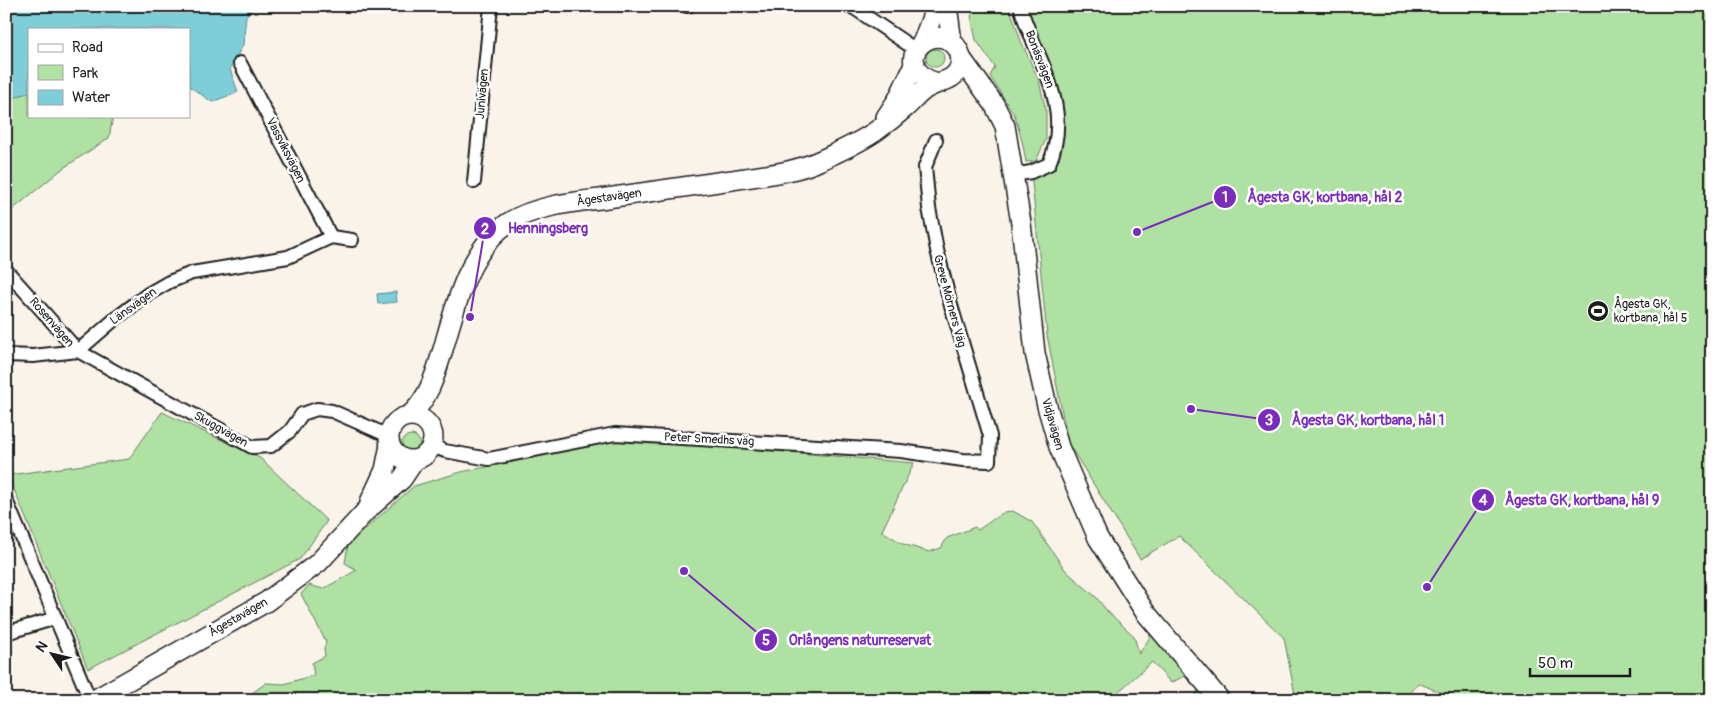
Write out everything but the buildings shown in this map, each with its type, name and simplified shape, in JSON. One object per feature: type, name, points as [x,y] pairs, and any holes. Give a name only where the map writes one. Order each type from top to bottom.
[{"type":"main road","name":"Ågestavägen","points":[[877,130],[898,99],[936,6]]},
{"type":"main road","points":[[947,6],[956,50],[958,72],[944,81],[930,82],[919,73],[918,52],[934,37],[943,37],[956,50]]},
{"type":"main road","name":"Vidjavägen","points":[[956,50],[994,104],[1005,126],[1021,223],[1036,353],[1047,406],[1059,447],[1098,538],[1145,612],[1220,700]]},
{"type":"main road","name":"Ågestavägen","points":[[409,416],[419,407],[434,378],[456,308],[475,258],[493,236],[508,223],[525,214],[572,202],[752,177],[810,165],[861,141],[877,130],[924,90],[944,81]]},
{"type":"main road","points":[[944,81],[994,104]]},
{"type":"main road","name":"Ågestavägen","points":[[428,423],[434,412],[434,378]]},
{"type":"main road","points":[[409,416],[422,419],[428,423],[433,433],[432,446],[428,453],[422,458],[414,460],[402,459],[396,455],[390,438],[396,421],[409,416]]},
{"type":"main road","name":"Ågestavägen","points":[[365,512],[385,470],[390,438]]},
{"type":"main road","name":"Ågestavägen","points":[[94,700],[266,602],[318,563],[365,512],[402,479],[414,460]]},
{"type":"street","name":"Junivägen","points":[[474,182],[491,6]]},
{"type":"street","points":[[847,6],[854,8],[918,52]]},
{"type":"street","name":"Bonäsvägen","points":[[1014,175],[1030,172],[1049,164],[1056,149],[1058,125],[1055,102],[1048,75],[1020,6]]},
{"type":"street","name":"Vassviksvägen","points":[[240,64],[332,237]]},
{"type":"street","name":"Greve Mörners Väg","points":[[936,140],[925,167],[929,208],[950,302],[990,436],[990,461]]},
{"type":"street","points":[[332,237],[352,240]]},
{"type":"street","name":"Länsvägen","points":[[78,352],[148,294],[169,282],[192,273],[288,257],[332,237]]},
{"type":"street","name":"Rosenvägen","points":[[6,270],[78,352]]},
{"type":"street","points":[[6,355],[33,356],[78,352]]},
{"type":"street","name":"Skuggvägen","points":[[78,352],[252,447],[270,446],[290,431],[302,414],[317,409],[332,411],[390,438]]},
{"type":"street","name":"Peter Smedhs väg","points":[[432,446],[445,451],[489,459],[615,434],[901,451],[963,460],[990,461]]},
{"type":"street","points":[[6,500],[90,700]]},
{"type":"street","points":[[6,633],[56,618]]},
{"type":"green space","points":[[978,6],[1009,6],[1021,41],[1039,81],[1046,111],[1046,139],[1036,161],[1026,162],[1015,116],[990,76],[995,67],[976,40],[971,16]]},
{"type":"green space","points":[[1020,6],[1712,6],[1712,700],[1445,700],[1442,693],[1418,683],[1403,700],[1296,700],[1284,638],[1179,536],[1140,559],[1068,443],[1047,335],[1031,172],[1049,164],[1058,125]]},
{"type":"green space","points":[[935,49],[941,52],[944,58],[941,64],[935,67],[929,64],[926,58],[929,52]]},
{"type":"green space","points":[[28,92],[28,118],[113,118],[109,138],[62,169],[6,215],[6,101]]},
{"type":"green space","points":[[162,412],[260,458],[327,521],[300,559],[88,669],[8,475],[129,459]]},
{"type":"green space","points":[[411,435],[417,438],[420,444],[417,450],[411,453],[405,450],[402,444],[405,438]]},
{"type":"green space","points":[[626,438],[914,463],[882,531],[903,544],[929,552],[941,548],[947,538],[975,527],[978,530],[1004,512],[1013,511],[1032,522],[1066,571],[1096,597],[1107,611],[1134,636],[1139,654],[1150,637],[1145,612],[1220,700],[1194,700],[1198,690],[1184,676],[1171,683],[1152,662],[1109,700],[252,700],[252,693],[266,683],[284,684],[314,675],[312,663],[325,656],[324,648],[326,642],[301,594],[309,585],[323,589],[357,570],[345,563],[348,544],[414,486],[461,472]]},
{"type":"water","points":[[6,6],[255,6],[246,16],[243,45],[230,69],[238,92],[212,102],[190,87],[190,28],[28,28],[28,92],[6,101]]},
{"type":"water","points":[[396,292],[397,302],[378,304],[377,294]]},
{"type":"place","name":"Ågesta GK, kortbana, hål 2","points":[[1137,232]]},
{"type":"place","name":"Ågesta GK, kortbana, hål 5","points":[[1598,311]]},
{"type":"place","name":"Henningsberg","points":[[470,317]]},
{"type":"place","name":"Ågesta GK, kortbana, hål 1","points":[[1191,409]]},
{"type":"place","name":"Orlångens naturreservat","points":[[684,571]]},
{"type":"place","name":"Ågesta GK, kortbana, hål 9","points":[[1427,587]]}]
